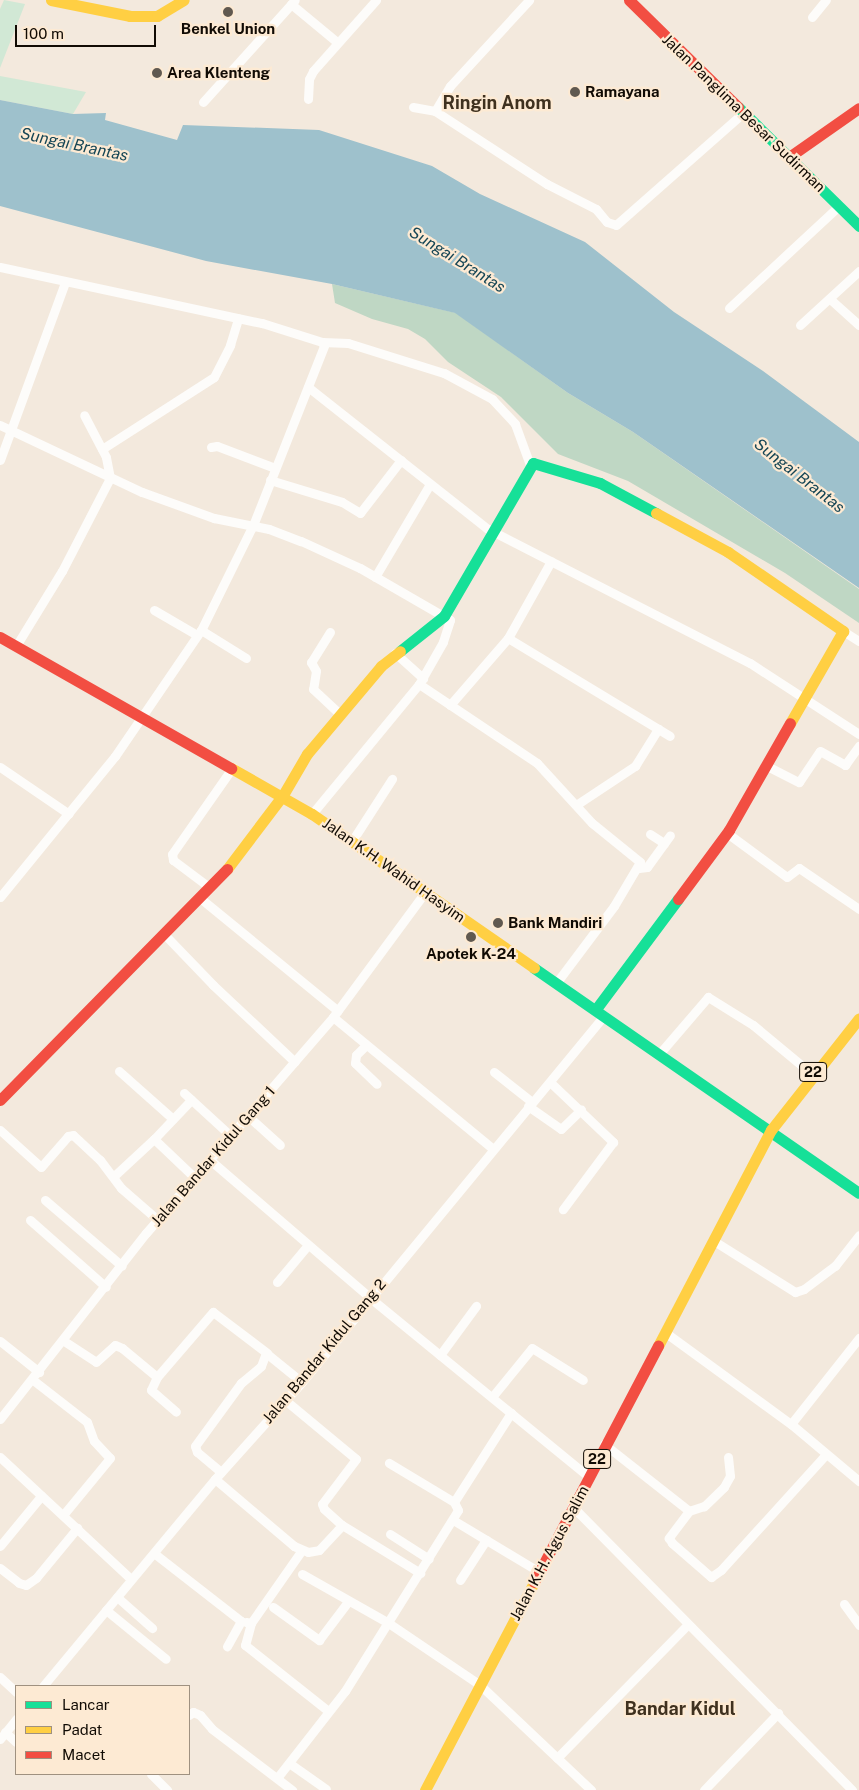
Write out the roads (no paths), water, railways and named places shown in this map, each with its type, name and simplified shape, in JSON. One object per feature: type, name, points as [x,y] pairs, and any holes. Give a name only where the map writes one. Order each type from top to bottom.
[{"type":"main road","points":[[51,0],[130,16],[157,16],[184,0]]},
{"type":"main road","name":"Jalan Panglima Besar Sudirman","points":[[630,1],[742,114],[840,206],[857,219]]},
{"type":"main road","points":[[789,157],[859,108]]},
{"type":"main road","points":[[0,1100],[200,898],[246,847],[283,795],[306,754],[340,712],[395,653],[444,616],[495,533],[530,464],[558,468],[600,483],[728,552],[843,630],[727,833],[600,1012]]},
{"type":"main road","name":"Jalan K.H. Wahid Hasyim","points":[[0,637],[283,795],[660,1053],[859,1193]]},
{"type":"main road","name":"22","points":[[771,1130],[812,1074],[859,1018]]},
{"type":"main road","name":"Jalan K.H. Agus Salim","points":[[425,1790],[572,1506],[589,1477],[604,1444],[666,1333],[771,1130]]},
{"type":"street","points":[[308,99],[310,76],[337,42],[376,0]]},
{"type":"street","points":[[435,111],[450,86],[528,0]]},
{"type":"street","points":[[812,17],[826,0]]},
{"type":"street","points":[[203,102],[293,2],[337,42]]},
{"type":"street","points":[[413,107],[435,111],[596,209],[607,222],[619,224],[742,114]]},
{"type":"street","points":[[729,308],[840,206]]},
{"type":"street","points":[[0,267],[238,318],[322,342],[348,342],[444,373],[492,399],[515,424],[530,464]]},
{"type":"street","points":[[800,324],[859,271]]},
{"type":"street","points":[[0,460],[13,431],[65,282]]},
{"type":"street","points":[[830,299],[859,325]]},
{"type":"street","points":[[102,449],[214,377],[230,345],[238,318]]},
{"type":"street","points":[[0,897],[69,814],[144,717],[199,633],[253,525],[324,349],[322,342]]},
{"type":"street","points":[[308,387],[362,426],[400,460],[495,533],[750,663],[805,696],[859,734]]},
{"type":"street","points":[[16,646],[62,570],[110,478],[102,449],[84,415]]},
{"type":"street","points":[[0,425],[110,478],[214,518],[253,525],[301,541],[375,577],[444,616],[450,624],[421,681],[312,814]]},
{"type":"street","points":[[211,448],[217,446],[275,468]]},
{"type":"street","points":[[270,480],[342,502],[360,513],[400,460]]},
{"type":"street","points":[[375,577],[430,484]]},
{"type":"street","points":[[450,705],[508,638],[552,562]]},
{"type":"street","points":[[154,610],[246,658]]},
{"type":"street","points":[[843,630],[859,641]]},
{"type":"street","points":[[330,632],[312,662],[316,671],[313,689],[340,712]]},
{"type":"street","points":[[508,638],[670,736]]},
{"type":"street","points":[[395,653],[421,681],[450,705],[537,764],[576,806],[640,862],[640,868],[557,982]]},
{"type":"street","points":[[576,806],[635,766],[658,729]]},
{"type":"street","points":[[765,765],[799,782],[820,752],[846,765],[859,746]]},
{"type":"street","points":[[0,767],[69,814]]},
{"type":"street","points":[[210,887],[173,860],[172,854],[232,767]]},
{"type":"street","points":[[352,841],[392,779]]},
{"type":"street","points":[[727,833],[786,877],[798,868],[859,910]]},
{"type":"street","points":[[650,834],[664,843]]},
{"type":"street","points":[[640,868],[647,867],[670,835]]},
{"type":"street","name":"Jalan Bandar Kidul Gang 1","points":[[0,1419],[194,1176],[336,1014],[426,892]]},
{"type":"street","points":[[200,898],[336,1014],[366,1045],[492,1148]]},
{"type":"street","points":[[164,934],[219,992],[295,1062]]},
{"type":"street","points":[[660,1053],[708,997],[753,1025],[812,1074]]},
{"type":"street","name":"Jalan Bandar Kidul Gang 2","points":[[45,1685],[218,1476],[302,1382],[369,1297],[492,1148],[551,1082],[600,1012]]},
{"type":"street","points":[[366,1045],[356,1056],[355,1063],[377,1084]]},
{"type":"street","points":[[119,1070],[173,1119]]},
{"type":"street","points":[[494,1072],[561,1129],[581,1110]]},
{"type":"street","points":[[551,1082],[612,1139],[613,1144],[563,1209]]},
{"type":"street","points":[[184,1093],[231,1136]]},
{"type":"street","points":[[114,1176],[154,1139],[191,1100]]},
{"type":"street","points":[[248,1116],[280,1145]]},
{"type":"street","points":[[0,1130],[41,1167],[68,1136],[74,1135],[114,1176],[121,1188],[158,1220]]},
{"type":"street","points":[[154,1139],[194,1176]]},
{"type":"street","points":[[210,1160],[369,1297],[589,1477]]},
{"type":"street","points":[[45,1200],[122,1266]]},
{"type":"street","points":[[30,1220],[106,1287]]},
{"type":"street","points":[[714,1241],[795,1292],[804,1289],[835,1266],[859,1235]]},
{"type":"street","points":[[277,1282],[308,1245]]},
{"type":"street","points":[[440,1355],[476,1306]]},
{"type":"street","points":[[176,1412],[151,1390],[157,1377],[212,1312],[302,1382]]},
{"type":"street","points":[[666,1333],[790,1424],[859,1481]]},
{"type":"street","points":[[790,1424],[859,1338]]},
{"type":"street","points":[[0,1341],[87,1422],[94,1441],[110,1458],[63,1516]]},
{"type":"street","points":[[64,1341],[96,1362],[115,1345],[122,1348],[157,1377]]},
{"type":"street","points":[[492,1397],[532,1348],[583,1380]]},
{"type":"street","points":[[267,1354],[261,1366],[241,1383],[195,1446],[196,1452],[272,1528],[302,1550],[308,1552],[319,1550],[342,1526]]},
{"type":"street","points":[[285,1400],[356,1459],[353,1466],[322,1504],[342,1526],[420,1573]]},
{"type":"street","points":[[454,1502],[511,1413]]},
{"type":"street","points":[[604,1444],[689,1511]]},
{"type":"street","points":[[728,1457],[730,1476],[724,1487],[704,1506],[689,1511],[670,1540],[709,1577],[713,1577],[826,1454]]},
{"type":"street","points":[[0,1457],[131,1579]]},
{"type":"street","points":[[277,1778],[327,1710],[345,1691],[458,1510],[454,1502],[389,1463]]},
{"type":"street","points":[[0,1546],[41,1496]]},
{"type":"street","points":[[572,1506],[852,1790]]},
{"type":"street","points":[[453,1520],[538,1571]]},
{"type":"street","points":[[1,1572],[26,1585],[36,1578],[76,1528]]},
{"type":"street","points":[[390,1534],[429,1559]]},
{"type":"street","points":[[460,1580],[486,1540]]},
{"type":"street","points":[[302,1550],[251,1623],[245,1645],[327,1710]]},
{"type":"street","points":[[155,1554],[241,1621],[251,1623]]},
{"type":"street","points":[[302,1574],[347,1603],[387,1622],[480,1685],[591,1790]]},
{"type":"street","points":[[117,1597],[152,1628]]},
{"type":"street","points":[[273,1607],[319,1640],[347,1603]]},
{"type":"street","points":[[844,1604],[859,1625]]},
{"type":"street","points":[[106,1610],[166,1659]]},
{"type":"street","points":[[227,1646],[241,1621]]},
{"type":"street","points":[[557,1758],[688,1624]]},
{"type":"street","points":[[0,1677],[15,1691]]},
{"type":"street","points":[[190,1714],[193,1712],[200,1716],[212,1729],[292,1790]]},
{"type":"street","points":[[704,1790],[778,1713]]},
{"type":"street","points":[[15,1720],[3,1736],[15,1742]]},
{"type":"street","points":[[289,1763],[326,1790]]},
{"type":"street","points":[[153,1775],[167,1790]]},
{"type":"water","name":"Sungai Brantas","points":[[0,100],[73,114],[106,113],[105,120],[177,140],[183,125],[319,130],[432,166],[480,194],[585,242],[674,312],[763,371],[859,442],[859,588],[633,432],[568,393],[455,313],[332,284],[206,261],[0,206]]},
{"type":"place","name":"Benkel Union","points":[[228,12]]},
{"type":"place","name":"Area Klenteng","points":[[157,73]]},
{"type":"place","name":"Ramayana","points":[[575,92]]},
{"type":"place","name":"Bank Mandiri","points":[[498,923]]},
{"type":"place","name":"Apotek K-24","points":[[471,937]]},
{"type":"district","name":"Ringin Anom","points":[[497,103]]},
{"type":"district","name":"Bandar Kidul","points":[[680,1709]]}]
